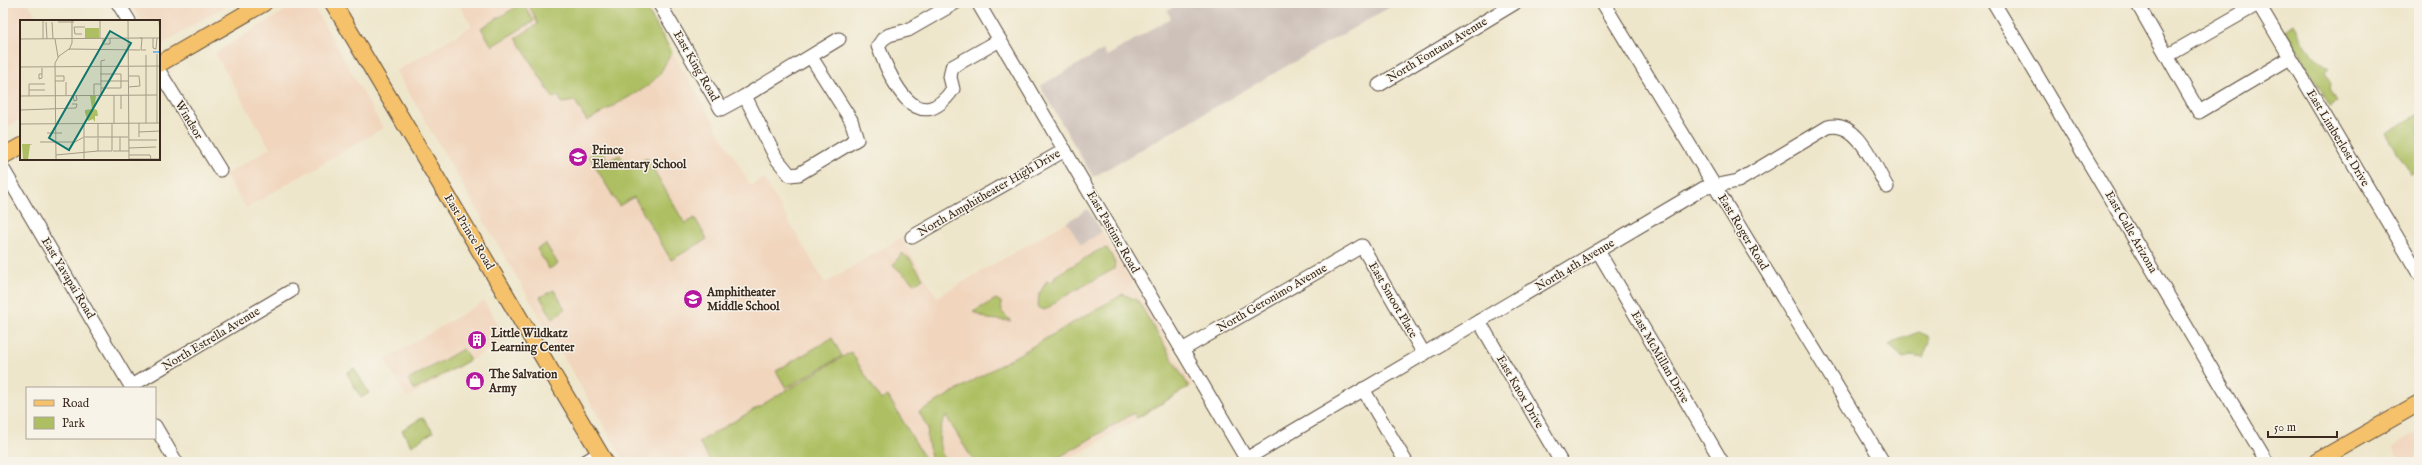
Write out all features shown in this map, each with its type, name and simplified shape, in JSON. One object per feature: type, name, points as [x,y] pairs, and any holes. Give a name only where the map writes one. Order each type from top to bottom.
[{"type":"main road","points":[[160,63],[264,3]]},
{"type":"main road","name":"East Prince Road","points":[[333,3],[602,458]]},
{"type":"main road","points":[[3,156],[20,147]]},
{"type":"main road","points":[[2316,462],[2419,402]]},
{"type":"street","points":[[118,3],[128,20]]},
{"type":"street","name":"East King Road","points":[[660,3],[722,109],[744,96]]},
{"type":"street","points":[[955,3],[908,30],[889,35],[878,46],[888,72],[911,106],[922,110],[933,107],[946,98],[953,89],[950,77],[952,67],[1000,40]]},
{"type":"street","name":"East Pastime Road","points":[[978,3],[1247,460]]},
{"type":"street","name":"North Fontana Avenue","points":[[1380,85],[1515,3]]},
{"type":"street","name":"East Roger Road","points":[[1603,3],[1883,462]]},
{"type":"street","name":"East Calle Arizona","points":[[1994,3],[2267,462]]},
{"type":"street","points":[[2137,3],[2199,112],[2290,58]]},
{"type":"street","points":[[2167,56],[2258,3]]},
{"type":"street","name":"East Limberlost Drive","points":[[2258,3],[2419,274]]},
{"type":"street","points":[[811,57],[851,120],[857,138],[799,174],[790,175],[776,158],[744,96],[839,39]]},
{"type":"street","name":"Windsor","points":[[160,73],[220,170]]},
{"type":"street","name":"North 4th Avenue","points":[[1247,460],[1704,188],[1716,187],[1738,181],[1828,127],[1836,125],[1845,127],[1853,132],[1886,187]]},
{"type":"street","name":"North Amphitheater High Drive","points":[[912,237],[1065,150]]},
{"type":"street","name":"East Yavapai Road","points":[[3,169],[132,387]]},
{"type":"street","name":"North Geronimo Avenue","points":[[1182,350],[1362,246]]},
{"type":"street","name":"East Smoot Place","points":[[1362,246],[1424,354]]},
{"type":"street","name":"East McMillan Drive","points":[[1598,251],[1722,462]]},
{"type":"street","name":"North Estrella Avenue","points":[[132,387],[291,291]]},
{"type":"street","name":"East Knox Drive","points":[[1479,321],[1561,462]]},
{"type":"street","points":[[1363,390],[1406,462]]},
{"type":"street","points":[[156,428],[176,462]]},
{"type":"street","points":[[585,462],[602,458]]},
{"type":"shaded area","points":[[3,3],[28,3],[37,20],[20,20],[20,120],[3,129]]},
{"type":"shaded area","points":[[130,3],[224,3],[226,5],[160,45],[160,20],[140,20]]},
{"type":"shaded area","points":[[298,3],[312,3],[383,128],[246,208],[225,175],[270,148],[215,53]]},
{"type":"shaded area","points":[[458,3],[643,3],[751,186],[764,179],[825,283],[901,238],[937,297],[1067,222],[1081,245],[1102,232],[1193,386],[1065,462],[625,462],[396,71],[472,26]]},
{"type":"shaded area","points":[[1180,3],[1397,3],[1093,177],[1040,86],[1103,50],[1107,56],[1171,18],[1167,11]]},
{"type":"shaded area","points":[[1088,209],[1102,232],[1081,245],[1067,222]]},
{"type":"shaded area","points":[[484,301],[507,339],[407,398],[385,360]]},
{"type":"shaded area","points":[[2419,432],[2419,462],[2401,462],[2392,447]]},
{"type":"green space","points":[[523,3],[534,21],[492,46],[481,28]]},
{"type":"green space","points":[[528,3],[643,3],[672,52],[659,75],[648,86],[587,121],[575,101],[562,103],[558,96],[553,98],[516,38],[538,24]]},
{"type":"green space","points":[[2293,24],[2312,54],[2329,68],[2324,72],[2331,84],[2330,88],[2337,102],[2330,106],[2285,30]]},
{"type":"green space","points":[[2419,114],[2419,169],[2411,174],[2386,133]]},
{"type":"green space","points":[[601,149],[608,161],[620,155],[628,169],[647,158],[685,224],[695,218],[707,239],[671,260],[634,197],[619,206],[589,156]]},
{"type":"green space","points":[[546,244],[558,264],[549,269],[537,249]]},
{"type":"green space","points":[[1107,248],[1115,262],[1114,269],[1060,299],[1045,310],[1038,308],[1039,294],[1047,281],[1053,282],[1055,276],[1099,250]]},
{"type":"green space","points":[[902,253],[910,259],[923,278],[915,284],[893,265]]},
{"type":"green space","points":[[554,290],[565,309],[553,319],[540,297]]},
{"type":"green space","points":[[1123,294],[1138,301],[1189,387],[1137,418],[1134,413],[1051,462],[974,462],[946,416],[941,427],[939,439],[941,451],[946,462],[932,462],[927,438],[928,428],[919,412]]},
{"type":"green space","points":[[996,299],[1001,302],[1002,312],[1011,321],[988,319],[973,312]]},
{"type":"green space","points":[[1919,332],[1928,336],[1929,342],[1923,358],[1911,356],[1903,358],[1889,345],[1898,340]]},
{"type":"green space","points":[[832,338],[842,356],[786,388],[776,371]]},
{"type":"green space","points":[[463,349],[470,360],[415,390],[408,380]]},
{"type":"green space","points":[[851,352],[881,400],[888,396],[927,462],[711,462],[699,442]]},
{"type":"green space","points":[[354,368],[369,393],[361,398],[347,373]]},
{"type":"green space","points":[[423,417],[433,432],[411,446],[402,430]]},
{"type":"place","name":"Prince Elementary School","points":[[578,157]]},
{"type":"place","name":"Amphitheater Middle School","points":[[693,299]]},
{"type":"place","name":"Little Wildkatz Learning Center","points":[[477,340]]},
{"type":"place","name":"The Salvation Army","points":[[475,381]]}]
